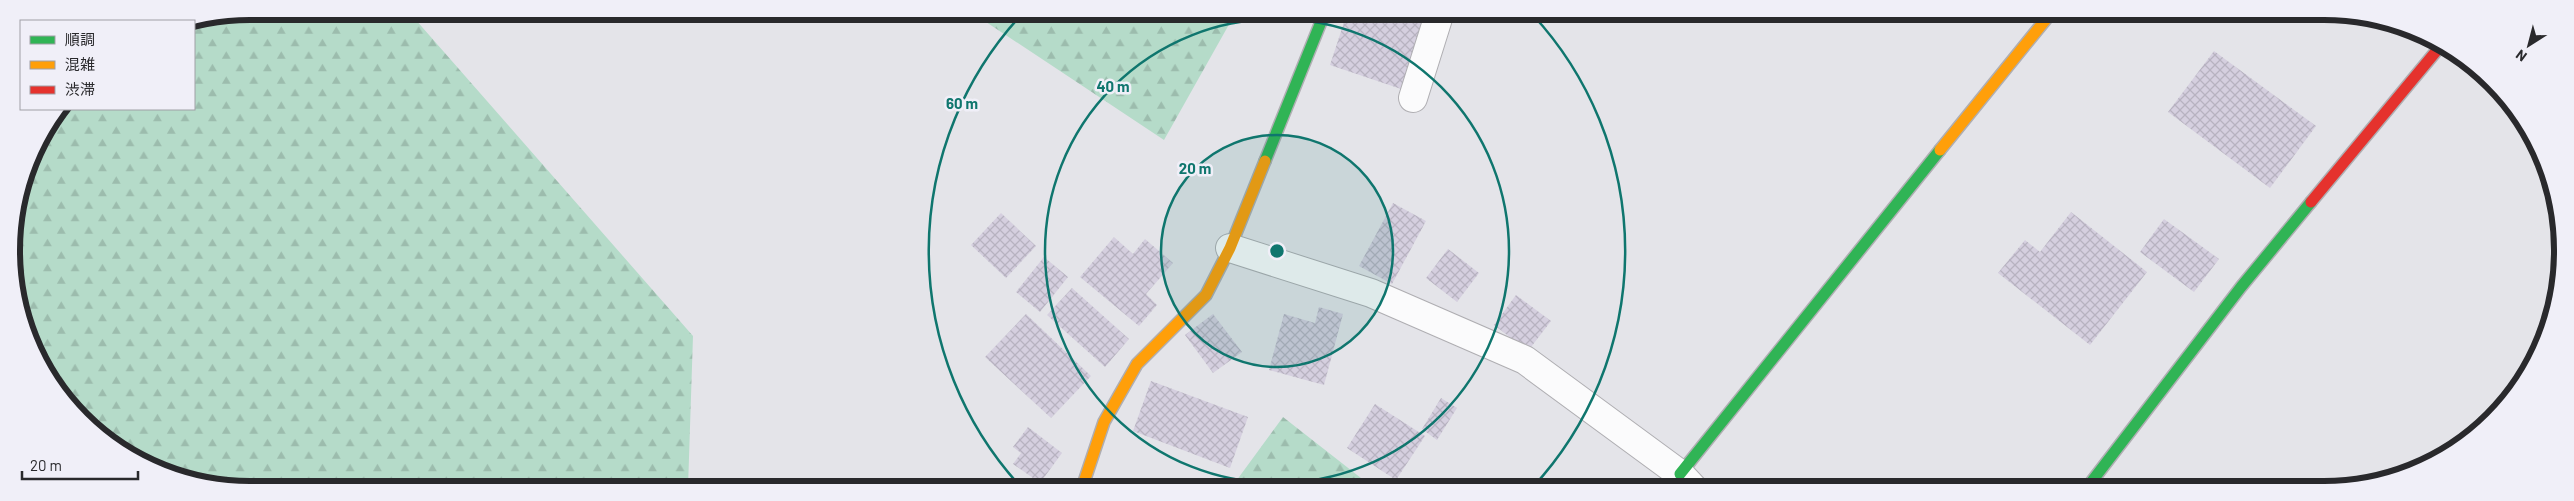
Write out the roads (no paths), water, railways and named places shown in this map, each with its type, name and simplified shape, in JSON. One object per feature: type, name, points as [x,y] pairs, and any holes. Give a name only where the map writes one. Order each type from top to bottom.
[{"type":"street","points":[[1084,481],[1104,422],[1137,364],[1206,295],[1230,248],[1322,20]]},
{"type":"street","points":[[1413,98],[1437,20]]},
{"type":"street","points":[[1230,248],[1371,293],[1525,360],[1687,481],[2046,20]]},
{"type":"street","points":[[2092,481],[2241,286],[2437,50]]}]
